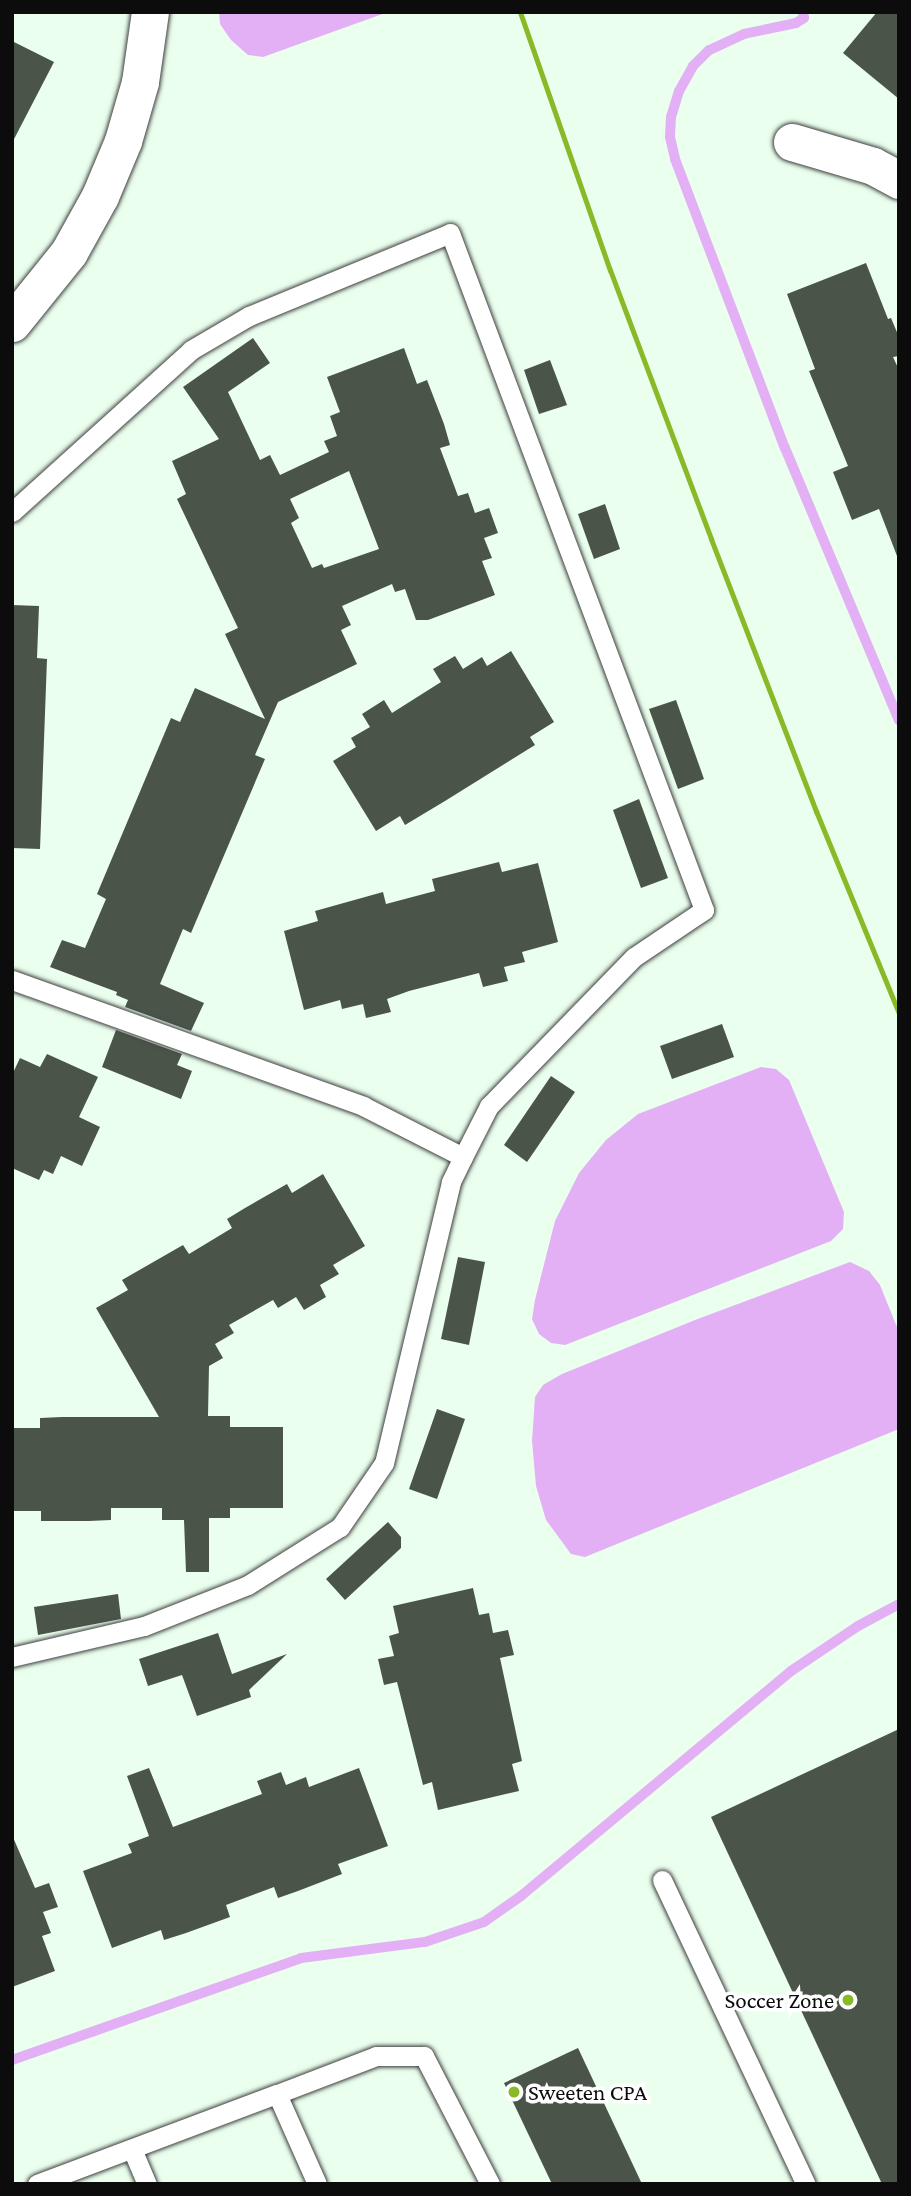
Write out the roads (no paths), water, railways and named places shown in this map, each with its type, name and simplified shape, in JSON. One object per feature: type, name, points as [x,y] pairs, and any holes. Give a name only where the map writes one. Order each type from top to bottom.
[{"type":"street","points":[[12,323],[69,252],[100,196],[123,141],[140,82],[150,12]]},
{"type":"street","points":[[792,142],[873,166],[899,180]]},
{"type":"lane","points":[[12,512],[191,350],[249,316],[450,233],[704,910],[634,957],[489,1106],[451,1182],[384,1463],[340,1527],[248,1585],[157,1621],[12,1657]]},
{"type":"lane","points":[[12,980],[363,1106],[463,1157]]},
{"type":"lane","points":[[662,1881],[806,2184]]},
{"type":"lane","points":[[37,2184],[376,2056],[424,2056],[490,2184]]},
{"type":"lane","points":[[277,2094],[317,2184]]},
{"type":"lane","points":[[132,2149],[147,2184]]},
{"type":"waterway","points":[[803,12],[804,18],[796,23],[744,34],[709,50],[693,66],[679,91],[671,117],[670,137],[675,159],[785,448],[899,720]]},
{"type":"waterway","points":[[12,2060],[301,1958],[425,1942],[484,1922],[521,1896],[791,1671],[858,1626],[899,1604]]},
{"type":"railway","points":[[520,12],[610,270],[711,539],[816,811],[899,1013]]},
{"type":"place","name":"Soccer Zone","points":[[848,2000]]},
{"type":"place","name":"Sweeten CPA","points":[[514,2092]]}]
